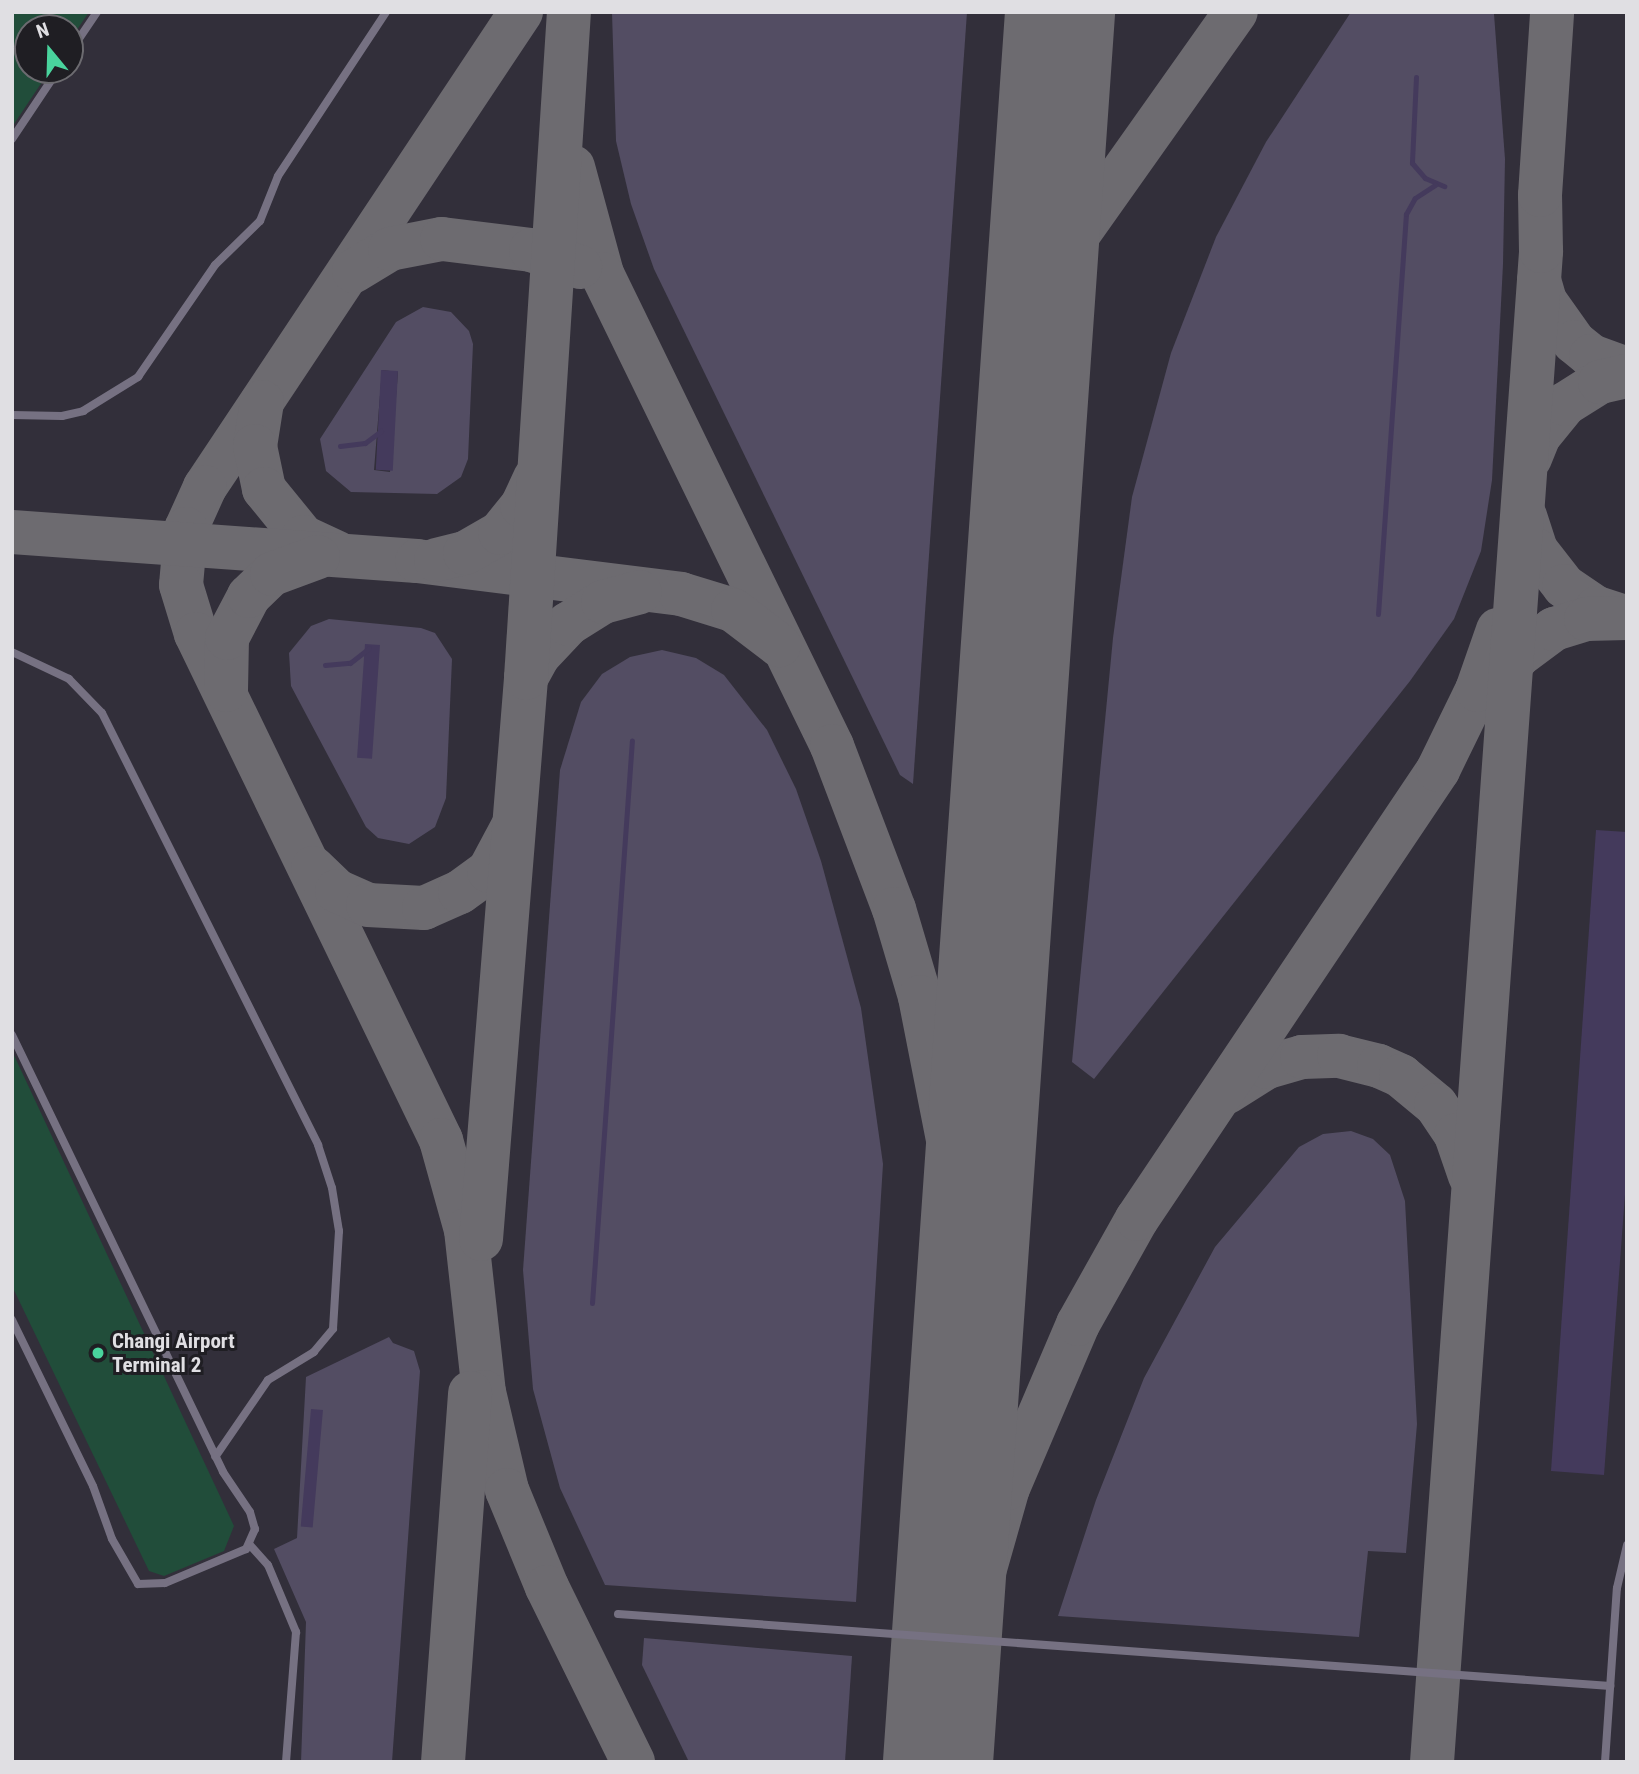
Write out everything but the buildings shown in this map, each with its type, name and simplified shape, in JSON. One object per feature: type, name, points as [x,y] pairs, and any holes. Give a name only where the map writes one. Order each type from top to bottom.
[{"type":"lane","points":[[84,31],[97,12]]},
{"type":"lane","points":[[12,415],[62,416],[83,411],[138,377],[215,265],[260,221],[278,176],[386,12]]},
{"type":"lane","points":[[12,139],[49,84]]},
{"type":"lane","points":[[12,652],[69,679],[102,713],[318,1145],[332,1188],[339,1231],[333,1329],[314,1352],[268,1380],[215,1457]]},
{"type":"lane","points":[[12,1035],[215,1457],[254,1522],[249,1544],[240,1553],[165,1583],[138,1584],[112,1539],[93,1486],[12,1320]]},
{"type":"lane","points":[[249,1544],[268,1565],[296,1632],[286,1762]]},
{"type":"lane","points":[[1605,1762],[1617,1588],[1627,1545]]},
{"type":"lane","points":[[618,1614],[1611,1686]]},
{"type":"shaded area","points":[[12,12],[1627,12],[1627,1762],[12,1762]]},
{"type":"shaded area","points":[[612,12],[967,12],[913,784],[900,775],[654,269],[631,204],[616,141]]},
{"type":"shaded area","points":[[1351,12],[1494,14],[1505,159],[1503,264],[1492,480],[1481,551],[1454,619],[1410,681],[1094,1079],[1072,1062],[1113,638],[1132,497],[1171,353],[1216,237],[1266,142]]},
{"type":"shaded area","points":[[423,307],[451,312],[469,331],[473,344],[468,459],[461,477],[437,494],[351,492],[326,471],[320,439],[396,322]],"holes":[[[382,370],[398,372],[390,472],[374,470]]]},
{"type":"shaded area","points":[[381,370],[398,371],[393,471],[376,470]]},
{"type":"shaded area","points":[[329,619],[421,628],[435,633],[452,659],[446,798],[435,827],[409,844],[378,838],[366,827],[291,686],[289,653],[311,626]]},
{"type":"shaded area","points":[[365,644],[380,645],[372,759],[357,758]]},
{"type":"shaded area","points":[[662,650],[696,658],[724,675],[767,730],[796,789],[821,861],[861,1008],[883,1164],[856,1602],[605,1585],[560,1488],[533,1389],[523,1270],[560,770],[581,702],[602,674],[630,657]]},
{"type":"shaded area","points":[[1596,830],[1627,832],[1627,1168],[1604,1475],[1551,1471]]},
{"type":"shaded area","points":[[1351,1131],[1373,1139],[1390,1155],[1405,1201],[1417,1424],[1406,1553],[1368,1551],[1359,1637],[1058,1616],[1096,1500],[1144,1378],[1215,1247],[1299,1147],[1323,1134]]},
{"type":"shaded area","points":[[389,1337],[393,1343],[414,1351],[420,1371],[392,1762],[301,1762],[306,1622],[274,1549],[297,1538],[306,1377]]},
{"type":"shaded area","points":[[311,1409],[323,1410],[313,1528],[301,1527]]},
{"type":"shaded area","points":[[644,1638],[852,1656],[845,1762],[689,1762],[642,1665]]},
{"type":"waterway","points":[[1416,77],[1412,163],[1425,178],[1444,186]]},
{"type":"waterway","points":[[1378,614],[1406,214],[1415,198],[1435,185]]},
{"type":"waterway","points":[[340,446],[365,443],[381,431]]},
{"type":"waterway","points":[[325,665],[350,663],[369,648]]},
{"type":"waterway","points":[[592,1303],[632,740]]},
{"type":"taxiway","points":[[521,12],[205,487],[186,529],[181,585],[196,634],[441,1140],[466,1230],[484,1392],[507,1490],[547,1587],[633,1762]]},
{"type":"taxiway","points":[[481,1239],[526,678],[569,12]]},
{"type":"taxiway","points":[[1041,287],[1236,12]]},
{"type":"taxiway","points":[[1432,1762],[1541,251],[1540,195],[1552,12]]},
{"type":"taxiway","points":[[573,167],[602,274],[832,746],[894,909],[920,997],[952,1160],[963,1399]]},
{"type":"taxiway","points":[[354,271],[390,249],[442,239],[531,250],[580,267]]},
{"type":"taxiway","points":[[1539,280],[1545,301],[1574,342],[1591,356],[1627,369]]},
{"type":"taxiway","points":[[1530,458],[1539,436],[1565,404],[1600,382],[1627,376]]},
{"type":"taxiway","points":[[262,402],[255,446],[264,489],[303,537],[337,553]]},
{"type":"taxiway","points":[[436,560],[465,553],[500,533],[522,506],[535,478]]},
{"type":"taxiway","points":[[1525,516],[1536,550],[1564,586],[1597,608],[1625,617]]},
{"type":"taxiway","points":[[12,532],[417,561],[681,594],[733,610],[779,645]]},
{"type":"taxiway","points":[[226,690],[227,638],[249,596],[272,574],[318,557]]},
{"type":"taxiway","points":[[526,678],[538,656],[568,624],[603,602],[640,592]]},
{"type":"taxiway","points":[[1502,676],[1519,655],[1554,629],[1586,619],[1627,618]]},
{"type":"taxiway","points":[[941,1723],[1008,1488],[1078,1324],[1137,1219],[1438,770],[1477,690],[1498,630]]},
{"type":"taxiway","points":[[313,868],[337,891],[368,905],[424,908],[460,892],[489,871],[512,828]]},
{"type":"taxiway","points":[[1227,1092],[1267,1067],[1302,1057],[1339,1056],[1379,1066],[1401,1076],[1436,1105],[1456,1135],[1470,1176]]},
{"type":"taxiway","points":[[443,1762],[470,1393]]},
{"type":"runway","points":[[938,1762],[1060,12]]},
{"type":"place","name":"Changi Airport Terminal 2","points":[[98,1353]]}]
